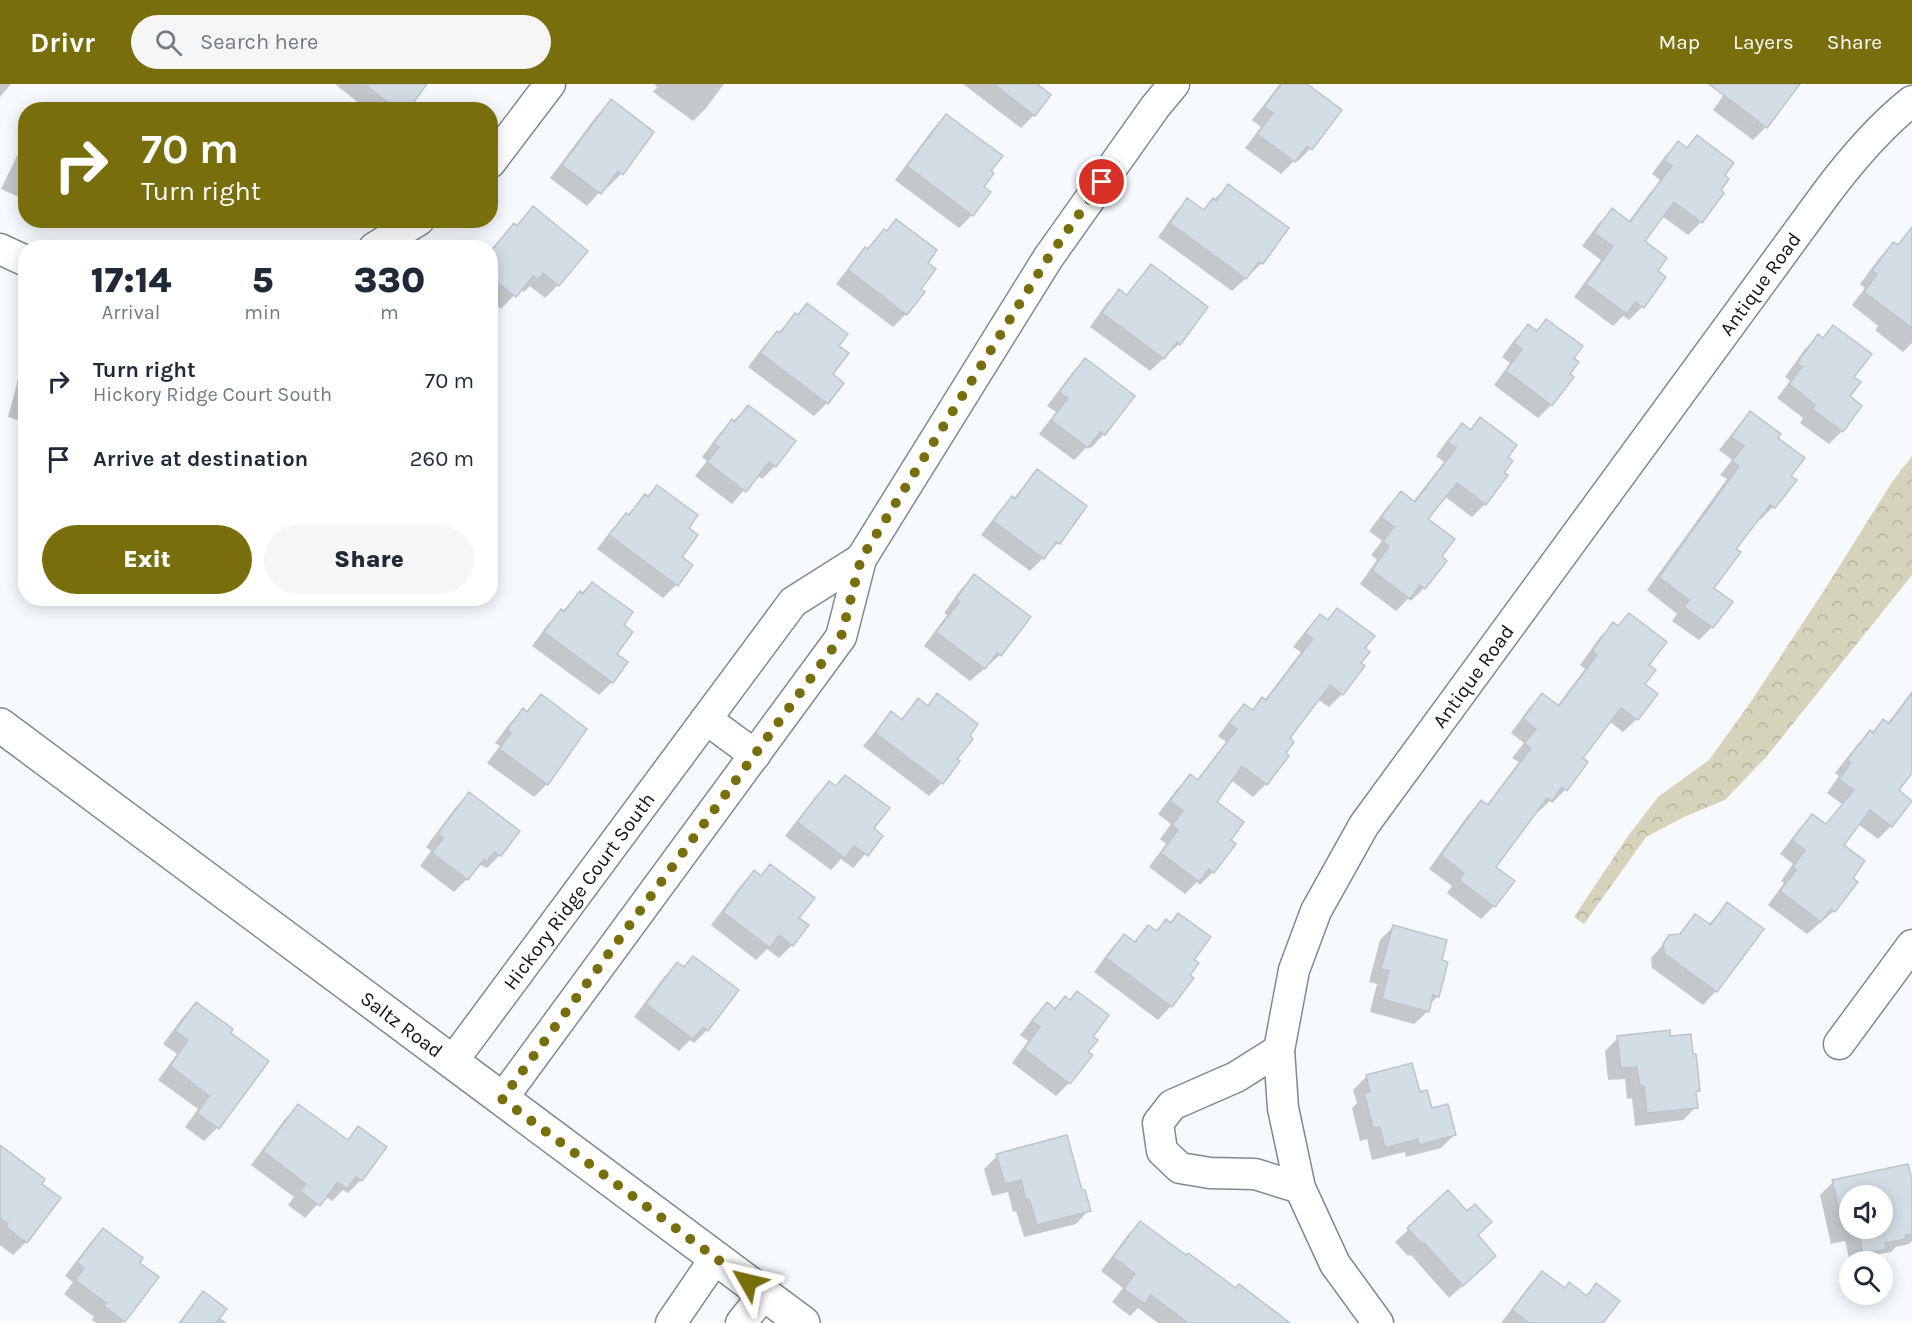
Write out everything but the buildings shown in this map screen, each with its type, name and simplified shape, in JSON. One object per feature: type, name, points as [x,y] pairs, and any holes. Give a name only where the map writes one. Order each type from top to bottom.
[{"type":"street","points":[[498,152],[550,84]]},
{"type":"street","name":"Hickory Ridge Court South","points":[[502,1099],[841,637],[861,559],[1048,258],[1155,106],[1174,84]]},
{"type":"street","name":"Antique Road","points":[[1378,1323],[1335,1264],[1300,1188],[1283,1108],[1279,1050],[1294,970],[1316,911],[1365,825],[1851,161],[1881,128],[1912,101]]},
{"type":"street","points":[[387,240],[406,228]]},
{"type":"street","points":[[0,249],[18,257]]},
{"type":"street","name":"Hickory Ridge Court South","points":[[452,1062],[793,602],[861,559]]},
{"type":"street","points":[[706,719],[755,754]]},
{"type":"street","name":"Saltz Road","points":[[0,725],[803,1323]]},
{"type":"street","points":[[1839,1044],[1912,945]]},
{"type":"street","points":[[1279,1050],[1236,1077],[1172,1105],[1158,1123],[1162,1150],[1180,1168],[1210,1173],[1255,1174],[1300,1188]]},
{"type":"street","points":[[670,1323],[716,1257]]},
{"type":"street","points":[[741,1323],[764,1294]]},
{"type":"green space","points":[[1912,456],[1912,575],[1767,756],[1725,800],[1684,817],[1646,837],[1584,924],[1574,917],[1628,836],[1658,797],[1709,760],[1750,703],[1892,482]]},
{"type":"route","points":[[748,1282],[502,1099],[532,1055],[841,637],[861,559],[1048,258],[1102,182]]}]
